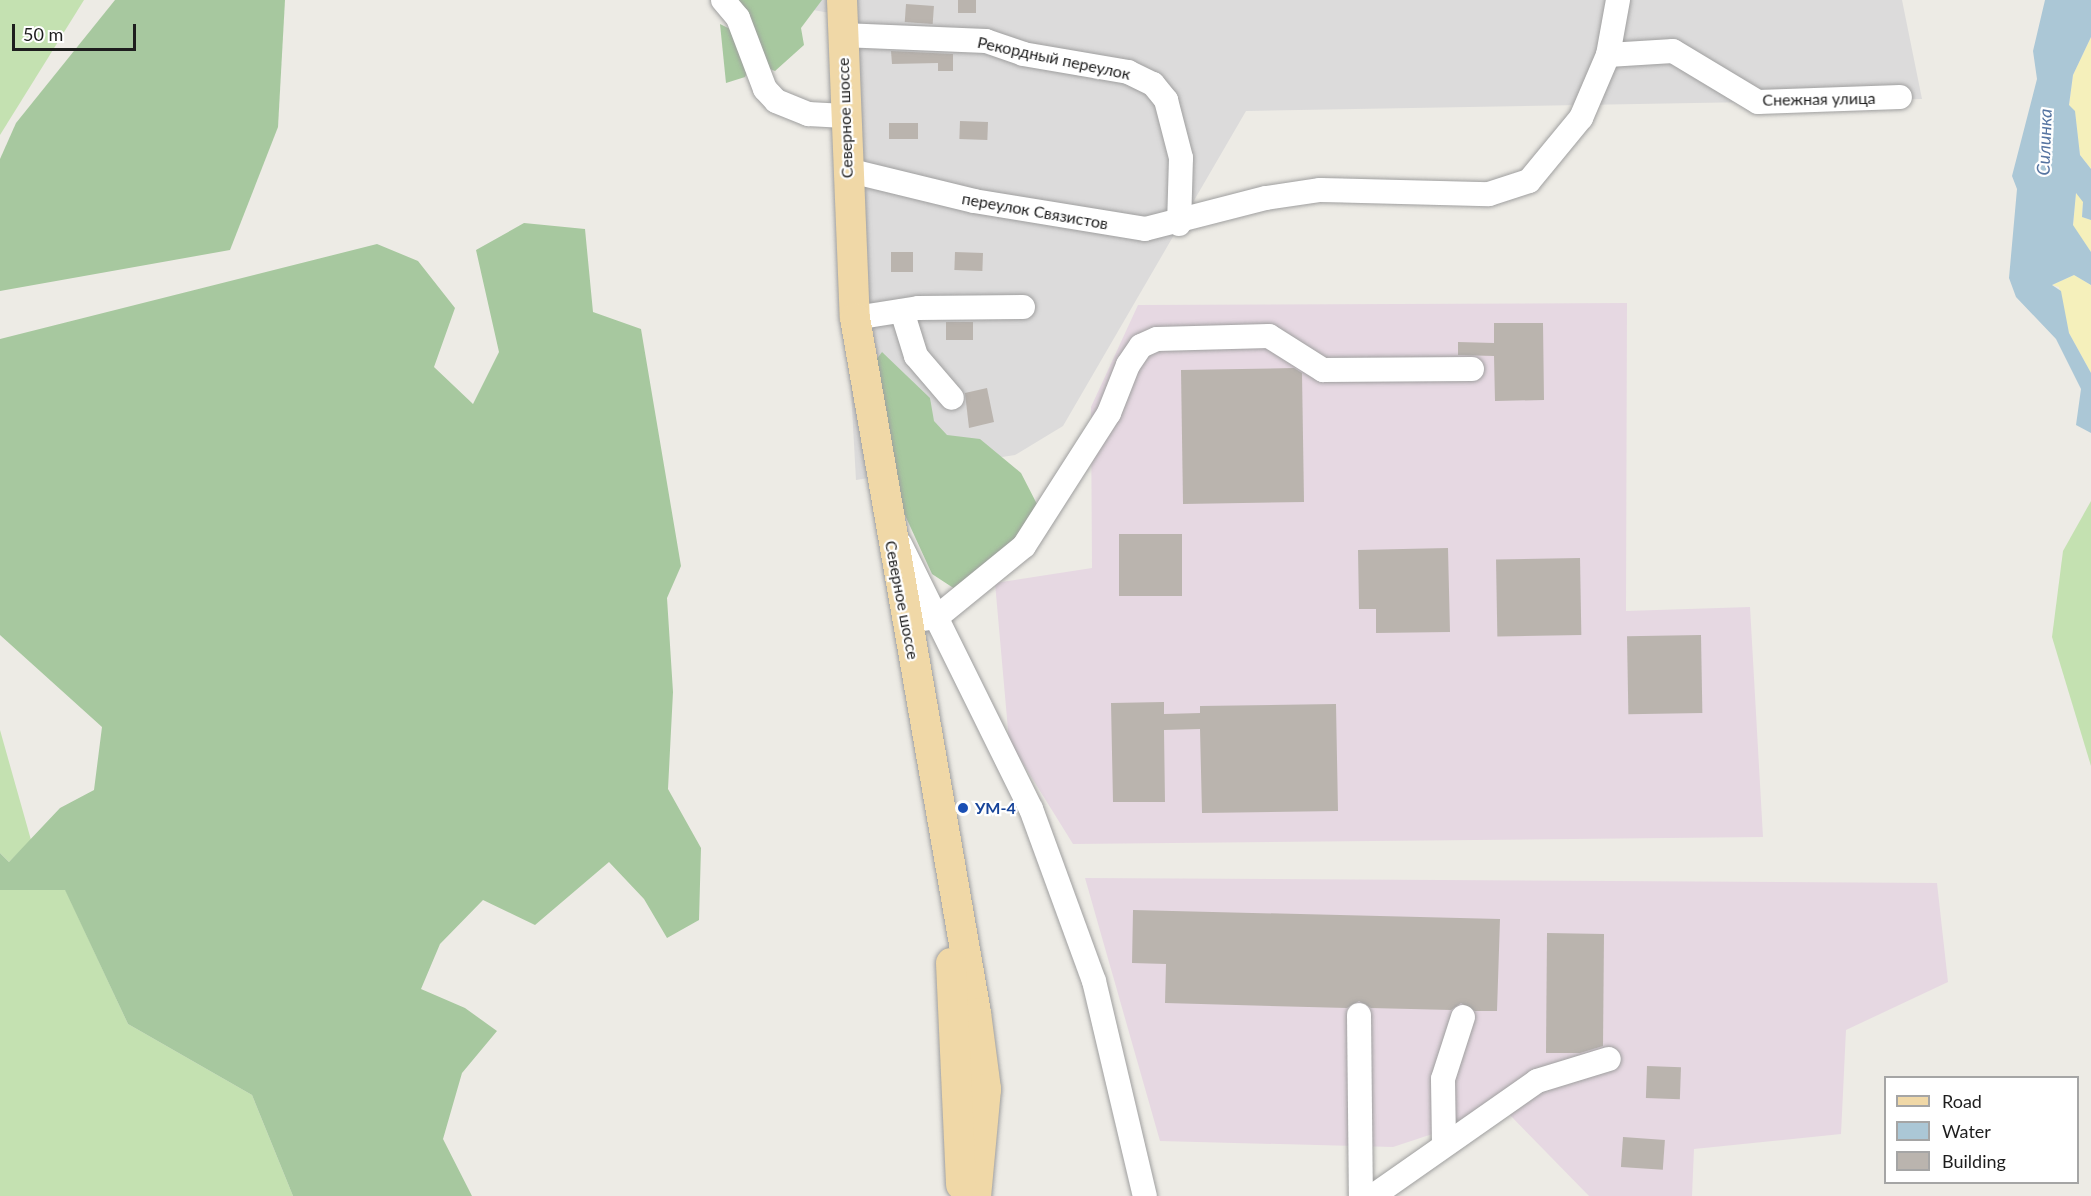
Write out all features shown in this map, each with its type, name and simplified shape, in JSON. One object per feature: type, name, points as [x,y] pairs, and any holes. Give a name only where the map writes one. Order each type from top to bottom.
[{"type":"main road","name":"Северное шоссе","points":[[842,0],[847,170],[855,318],[886,516],[908,621],[986,1089],[976,1196]]},
{"type":"main road","points":[[946,855],[961,1196]]},
{"type":"street","points":[[723,0],[738,18],[765,89],[776,101],[808,114],[845,116]]},
{"type":"street","name":"переулок Связистов","points":[[847,170],[1100,224],[1145,229],[1179,224],[1223,209],[1320,190],[1489,194],[1528,181],[1581,118],[1608,55],[1618,0]]},
{"type":"street","name":"Рекордный переулок","points":[[842,35],[986,41],[1023,54],[1128,72],[1153,84],[1166,100],[1181,158],[1179,224]]},
{"type":"street","name":"Снежная улица","points":[[1608,55],[1673,51],[1758,102],[1900,97]]},
{"type":"street","points":[[855,318],[902,311],[1023,307]]},
{"type":"street","points":[[902,311],[916,356],[952,398]]},
{"type":"street","points":[[908,621],[937,617],[1024,546],[1044,521],[1109,413],[1128,365],[1141,346],[1157,339],[1269,336],[1323,370],[1472,369]]},
{"type":"street","points":[[886,516],[1030,809],[1094,981],[1145,1196]]},
{"type":"street","points":[[1359,1015],[1361,1196]]},
{"type":"street","points":[[1444,1144],[1443,1079],[1463,1017]]},
{"type":"street","points":[[1374,1196],[1444,1144],[1537,1081],[1610,1059]]},
{"type":"shaded area","points":[[757,0],[1902,0],[1922,99],[1246,111],[1063,426],[1015,455],[856,480],[830,13]]},
{"type":"shaded area","points":[[1627,303],[1626,611],[1750,607],[1763,837],[1073,844],[1009,741],[995,583],[1092,568],[1091,407],[1138,305]]},
{"type":"shaded area","points":[[1085,878],[1937,883],[1948,982],[1846,1030],[1841,1134],[1694,1149],[1692,1196],[1589,1196],[1505,1110],[1393,1147],[1160,1141]]},
{"type":"green space","points":[[0,0],[84,0],[0,135]]},
{"type":"green space","points":[[115,0],[285,0],[278,127],[230,250],[0,291],[0,159],[16,123]]},
{"type":"green space","points":[[731,0],[822,0],[801,28],[804,45],[775,71],[767,68],[754,27]]},
{"type":"green space","points":[[720,24],[734,31],[749,68],[745,77],[726,83]]},
{"type":"green space","points":[[524,223],[585,229],[593,312],[641,329],[681,566],[667,598],[673,692],[668,789],[701,848],[699,920],[667,938],[644,899],[609,862],[535,925],[483,900],[440,944],[421,989],[465,1008],[497,1031],[462,1073],[443,1139],[472,1196],[293,1196],[252,1095],[128,1024],[65,890],[0,890],[0,853],[9,862],[60,808],[94,790],[102,727],[0,635],[0,339],[377,244],[418,261],[455,308],[434,367],[473,404],[499,352],[476,250]]},
{"type":"green space","points":[[882,352],[930,398],[934,421],[947,435],[980,439],[1021,473],[1040,510],[1034,526],[958,591],[932,574],[904,513],[873,364]]},
{"type":"green space","points":[[2091,501],[2091,766],[2052,637],[2063,551]]},
{"type":"green space","points":[[0,730],[31,840],[9,862],[0,853]]},
{"type":"green space","points":[[65,889],[128,1024],[252,1095],[293,1196],[0,1196],[0,890]]},
{"type":"sand","points":[[2091,37],[2091,169],[2080,155],[2075,113],[2069,106],[2073,75]]},
{"type":"sand","points":[[2076,193],[2083,201],[2082,217],[2091,220],[2091,252],[2073,226]]},
{"type":"sand","points":[[2074,275],[2091,285],[2091,373],[2069,333],[2059,287],[2052,285]]},
{"type":"water","name":"Силинка","points":[[2045,0],[2091,0],[2091,37],[2073,75],[2069,105],[2075,111],[2080,155],[2091,169],[2091,220],[2082,217],[2083,202],[2076,193],[2073,225],[2091,252],[2091,285],[2074,275],[2052,285],[2061,291],[2069,333],[2091,373],[2091,433],[2076,425],[2081,389],[2056,339],[2016,297],[2009,278],[2017,189],[2012,176],[2037,79],[2033,51]]},
{"type":"building","points":[[958,0],[976,0],[976,13],[958,13]]},
{"type":"building","points":[[906,4],[934,6],[933,24],[905,22]]},
{"type":"building","points":[[891,51],[953,54],[953,71],[938,71],[938,63],[892,64]]},
{"type":"building","points":[[960,121],[988,122],[987,140],[959,139]]},
{"type":"building","points":[[889,123],[918,123],[918,139],[889,139]]},
{"type":"building","points":[[891,252],[913,252],[913,272],[891,272]]},
{"type":"building","points":[[955,252],[983,253],[982,271],[954,270]]},
{"type":"building","points":[[946,322],[973,322],[973,340],[946,340]]},
{"type":"building","points":[[1494,323],[1543,323],[1544,400],[1495,401],[1494,356],[1458,355],[1458,342],[1494,343]]},
{"type":"building","points":[[1294,368],[1302,373],[1304,502],[1183,504],[1181,370]]},
{"type":"building","points":[[987,388],[994,422],[969,428],[965,393]]},
{"type":"building","points":[[1119,534],[1182,534],[1182,596],[1119,596]]},
{"type":"building","points":[[1448,548],[1450,632],[1376,633],[1376,609],[1359,609],[1358,550]]},
{"type":"building","points":[[1580,558],[1581,635],[1497,636],[1496,559]]},
{"type":"building","points":[[1701,635],[1702,713],[1628,714],[1627,636]]},
{"type":"building","points":[[1164,702],[1164,714],[1200,713],[1200,706],[1336,704],[1338,811],[1202,813],[1200,729],[1164,730],[1165,802],[1113,802],[1111,703]]},
{"type":"building","points":[[1133,910],[1500,919],[1497,1011],[1475,1011],[1461,1003],[1451,1010],[1371,1008],[1359,1001],[1347,1008],[1165,1003],[1166,964],[1132,963]]},
{"type":"building","points":[[1547,933],[1604,934],[1603,1046],[1580,1053],[1546,1053]]},
{"type":"building","points":[[1647,1066],[1681,1067],[1680,1099],[1646,1098]]},
{"type":"building","points":[[1623,1137],[1665,1140],[1663,1170],[1621,1167]]},
{"type":"place","name":"УМ-4","points":[[963,808]]}]
